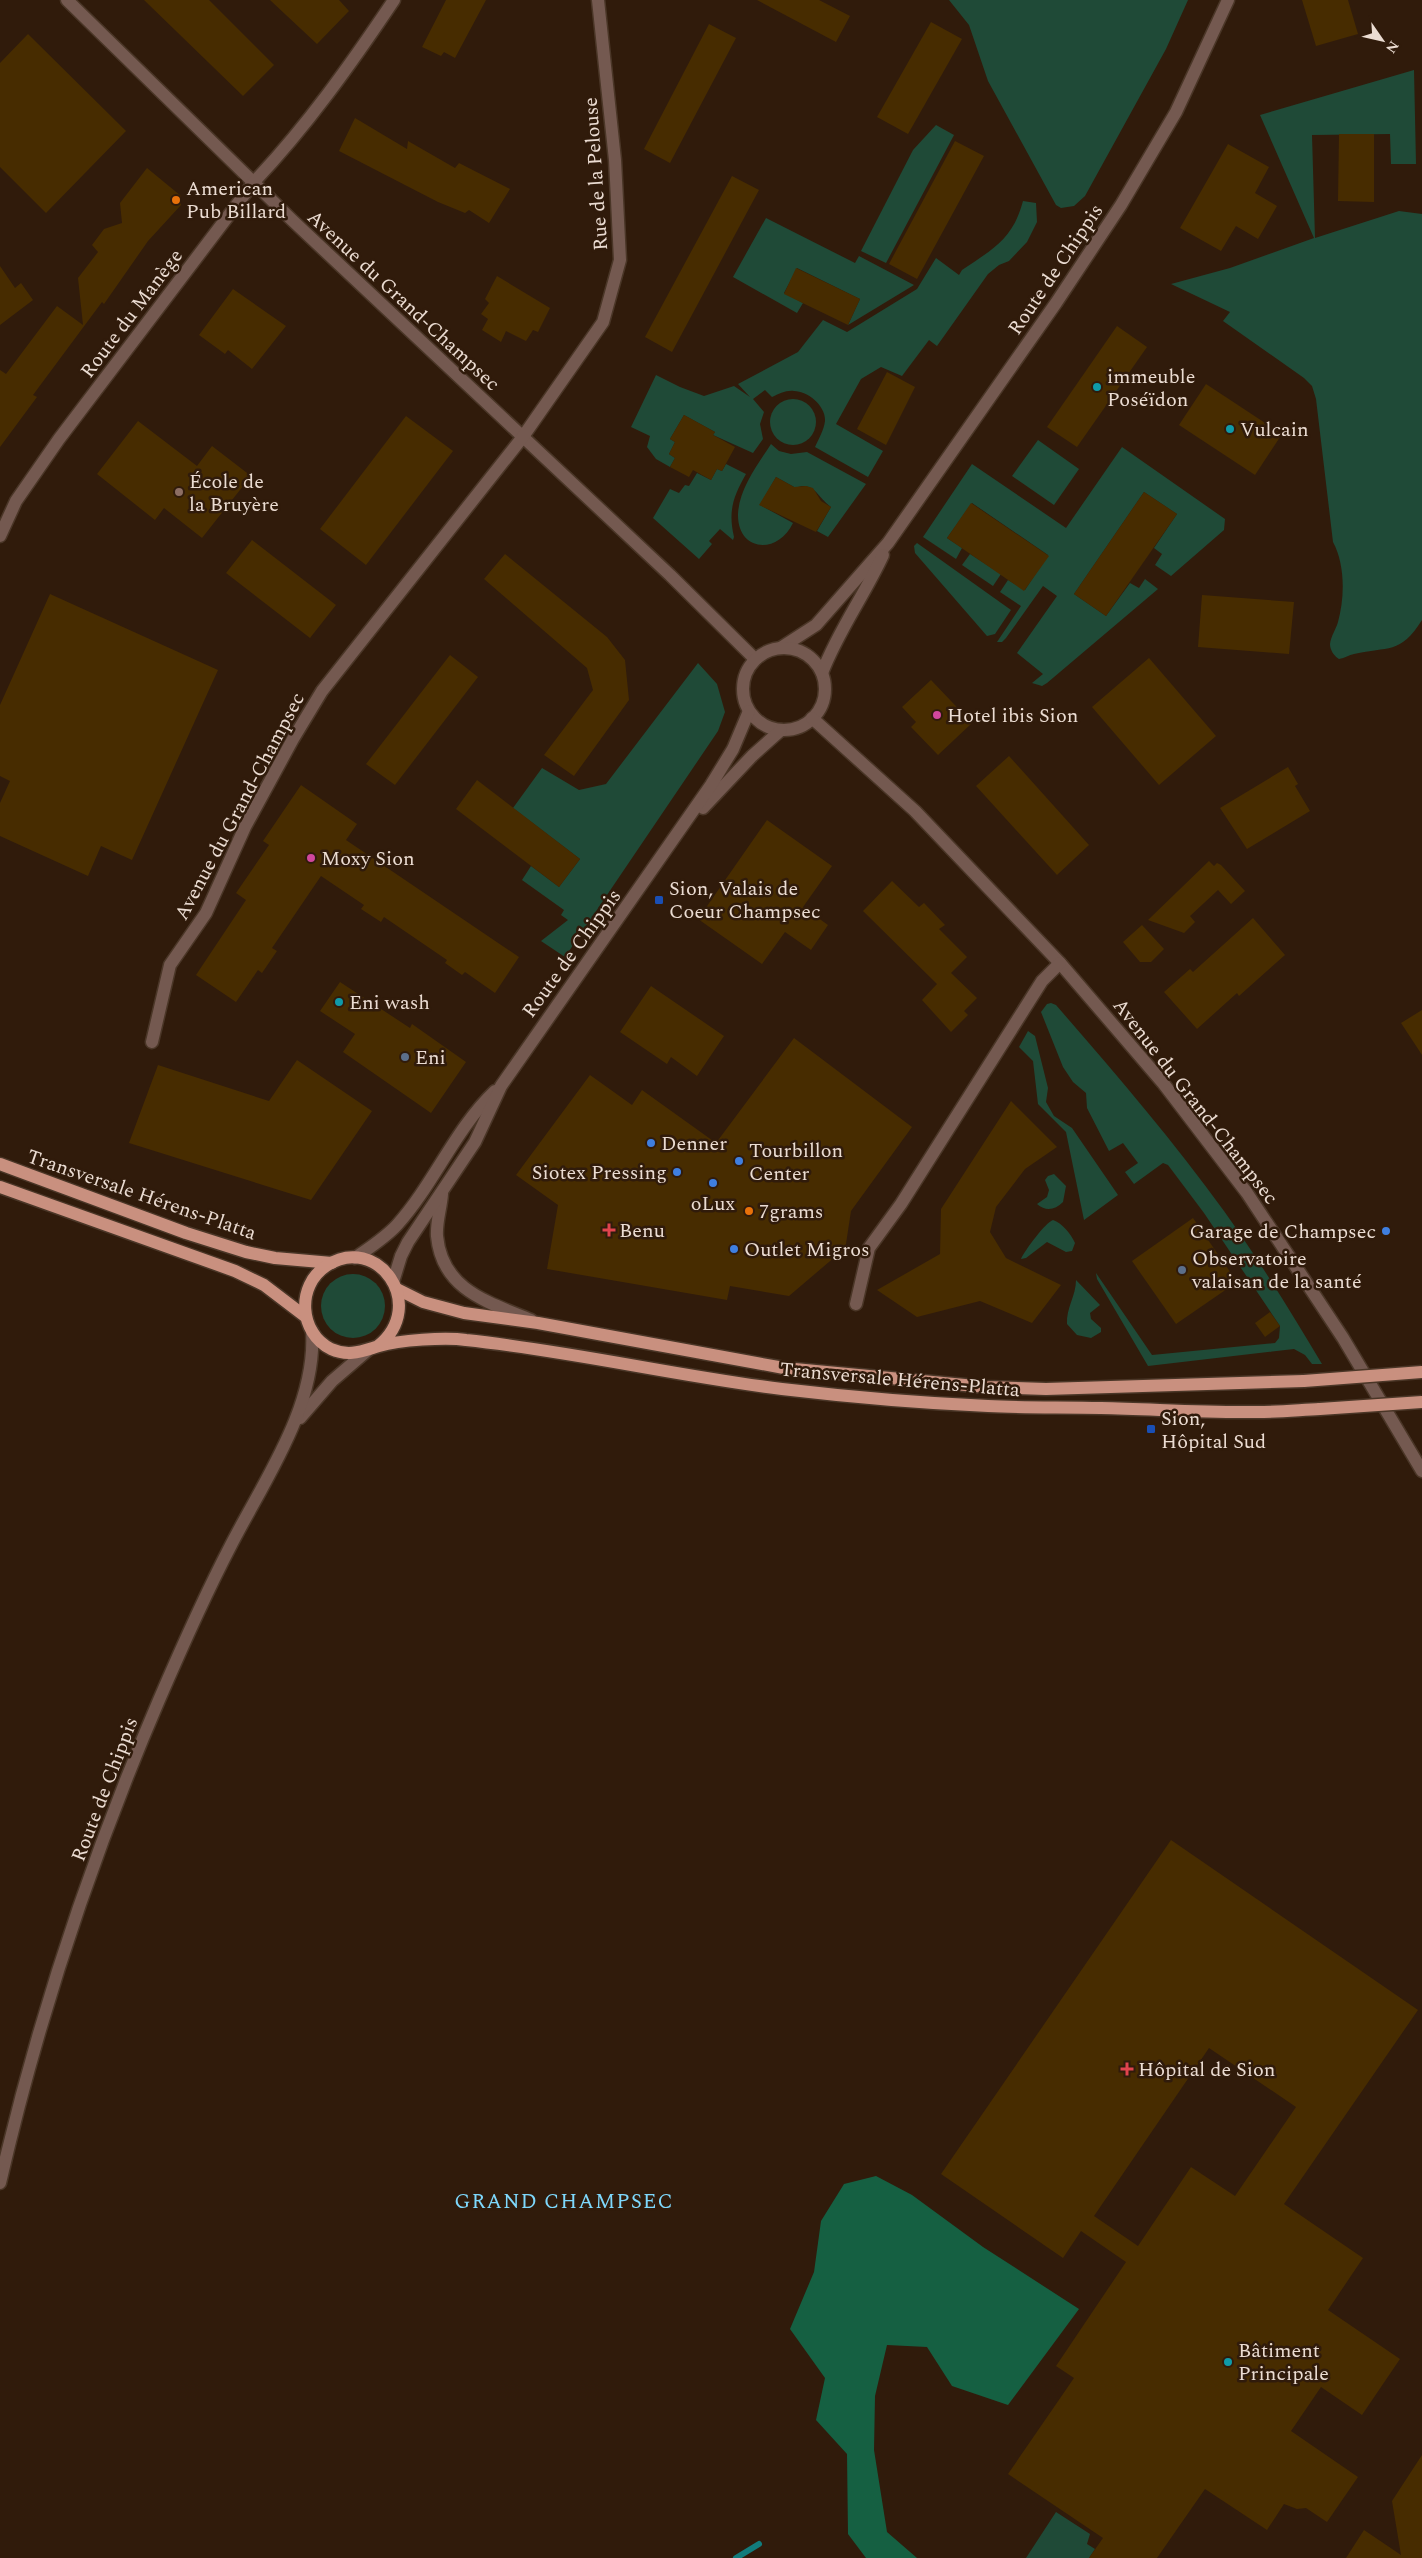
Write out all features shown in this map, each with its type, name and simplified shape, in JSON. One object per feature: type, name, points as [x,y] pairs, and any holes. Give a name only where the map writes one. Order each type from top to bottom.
[{"type":"main road","name":"Transversale Hérens-Platta","points":[[0,1164],[186,1233],[246,1252],[275,1258],[332,1263]]},
{"type":"main road","name":"Transversale Hérens-Platta","points":[[0,1187],[235,1271],[264,1285],[306,1317]]},
{"type":"main road","points":[[354,1258],[377,1265],[395,1285],[400,1305],[397,1321],[390,1335],[373,1348],[353,1353],[337,1351],[322,1342],[312,1332],[306,1317],[305,1302],[308,1288],[319,1271],[332,1263],[354,1258]]},
{"type":"main road","name":"Transversale Hérens-Platta","points":[[395,1285],[423,1302],[464,1313],[538,1323],[784,1368],[986,1387],[1095,1388],[1304,1381],[1422,1372]]},
{"type":"main road","name":"Transversale Hérens-Platta","points":[[373,1348],[423,1340],[463,1339],[714,1380],[919,1402],[1206,1412],[1320,1409],[1422,1402]]},
{"type":"street","name":"Avenue du Grand-Champsec","points":[[67,0],[254,182],[522,438],[670,575],[755,659]]},
{"type":"street","name":"Route du Manège","points":[[0,536],[16,501],[59,440],[254,182],[287,147],[360,50],[394,0]]},
{"type":"street","name":"Rue de la Pelouse","points":[[522,438],[603,322],[620,260],[614,160],[598,0]]},
{"type":"street","name":"Route de Chippis","points":[[782,648],[816,625],[888,544],[1076,275],[1176,112],[1228,0]]},
{"type":"street","name":"Avenue du Grand-Champsec","points":[[152,1042],[170,965],[206,913],[245,827],[322,692],[522,438]]},
{"type":"street","name":"Route de Chippis","points":[[822,673],[843,626],[869,586],[888,544]]},
{"type":"street","points":[[782,648],[794,649],[806,654],[816,662],[824,681],[824,698],[812,718],[795,728],[781,730],[762,724],[749,711],[743,697],[743,683],[747,670],[755,659],[763,653],[782,648]]},
{"type":"street","name":"Route de Chippis","points":[[395,1285],[401,1256],[408,1242],[475,1142],[501,1086],[673,842],[733,749],[749,711]]},
{"type":"street","name":"Avenue du Grand-Champsec","points":[[812,718],[915,811],[1060,963],[1163,1083],[1247,1193],[1343,1338],[1422,1472]]},
{"type":"street","name":"Route de Chippis","points":[[673,842],[752,756],[781,730]]},
{"type":"street","points":[[856,1304],[869,1248],[901,1204],[1042,981],[1060,963]]},
{"type":"street","name":"Route de Chippis","points":[[354,1258],[386,1235],[403,1217],[484,1102],[501,1086]]},
{"type":"street","points":[[442,1191],[437,1237],[443,1262],[451,1275],[460,1286],[478,1297],[538,1323]]},
{"type":"street","name":"Route de Chippis","points":[[0,2183],[18,2109],[59,1970],[122,1790],[159,1700],[214,1580],[292,1428],[312,1365],[312,1332]]},
{"type":"street","name":"Route de Chippis","points":[[292,1428],[332,1381],[373,1348]]},
{"type":"green space","points":[[949,0],[1188,0],[1166,49],[1085,196],[1074,206],[1061,208],[1056,205],[988,81],[969,25]]},
{"type":"green space","points":[[1414,70],[1416,164],[1391,164],[1390,134],[1312,135],[1315,238],[1399,211],[1422,214],[1422,620],[1407,639],[1400,644],[1339,659],[1333,653],[1330,644],[1338,622],[1342,602],[1342,570],[1333,542],[1316,399],[1312,386],[1304,378],[1223,321],[1230,312],[1171,284],[1230,268],[1314,238],[1260,115]]},
{"type":"green space","points":[[936,125],[954,135],[886,263],[861,251],[913,150]]},
{"type":"green space","points":[[1023,201],[1036,203],[1037,222],[1027,242],[1009,261],[999,265],[988,274],[937,346],[929,340],[902,376],[881,367],[861,379],[836,424],[883,451],[868,477],[815,447],[824,428],[825,415],[815,400],[799,392],[788,391],[772,397],[765,390],[753,399],[764,412],[760,424],[763,439],[753,453],[713,435],[715,432],[684,415],[670,439],[675,442],[669,454],[675,458],[670,467],[656,459],[647,447],[650,436],[631,427],[656,375],[704,396],[734,386],[750,397],[738,384],[798,352],[823,320],[847,332],[917,289],[936,258],[959,275],[962,270],[992,249],[1007,234],[1014,225]]},
{"type":"green space","points":[[766,218],[855,263],[859,256],[914,285],[848,325],[860,299],[797,268],[784,293],[803,303],[797,313],[733,277]]},
{"type":"green space","points":[[789,399],[797,399],[806,403],[812,409],[816,422],[812,435],[806,441],[797,445],[789,445],[780,441],[774,435],[770,426],[770,418],[774,409],[780,403]]},
{"type":"green space","points":[[1038,440],[1079,469],[1054,505],[1012,476]]},
{"type":"green space","points":[[771,444],[779,451],[791,454],[807,452],[866,484],[828,537],[817,531],[831,507],[811,488],[802,486],[796,488],[776,477],[760,505],[793,523],[786,534],[778,541],[768,544],[759,545],[751,542],[744,536],[739,526],[739,505],[745,486]]},
{"type":"green space","points":[[1122,447],[1225,519],[1224,530],[1171,576],[1155,565],[1162,554],[1154,548],[1177,514],[1144,492],[1074,594],[1106,616],[1130,583],[1139,588],[1145,579],[1158,589],[1047,683],[1042,686],[1032,683],[1043,674],[1017,653],[1057,596],[1043,586],[1006,638],[1002,642],[997,642],[1021,606],[1000,592],[1008,580],[1025,590],[1048,555],[972,503],[947,538],[962,548],[956,559],[923,537],[972,464],[1066,528]]},
{"type":"green space","points":[[726,464],[746,474],[733,504],[732,528],[734,537],[733,540],[720,529],[709,541],[712,544],[699,559],[653,518],[670,489],[679,493],[685,485],[689,486],[697,473],[711,480],[717,469],[722,471]]},
{"type":"green space","points":[[917,543],[1011,610],[995,634],[987,636],[915,553],[914,546]]},
{"type":"green space","points":[[970,554],[1001,574],[993,586],[962,565]]},
{"type":"green space","points":[[698,663],[717,684],[725,712],[718,731],[565,957],[541,941],[568,920],[561,915],[564,910],[522,880],[531,866],[559,887],[580,859],[513,808],[542,768],[579,790],[606,784]]},
{"type":"green space","points":[[1047,1004],[1056,1005],[1121,1081],[1204,1184],[1262,1267],[1322,1364],[1312,1364],[1305,1355],[1294,1349],[1148,1366],[1097,1279],[1096,1273],[1152,1355],[1275,1343],[1279,1338],[1280,1326],[1204,1213],[1168,1165],[1163,1163],[1134,1184],[1125,1172],[1138,1163],[1123,1143],[1109,1151],[1087,1108],[1086,1093],[1073,1082],[1063,1067],[1041,1012]]},
{"type":"green space","points":[[1028,1031],[1035,1036],[1048,1088],[1046,1102],[1054,1116],[1072,1128],[1118,1195],[1084,1220],[1066,1132],[1038,1104],[1033,1061],[1019,1047]]},
{"type":"green space","points":[[1054,1174],[1066,1186],[1063,1202],[1057,1207],[1050,1209],[1040,1207],[1037,1204],[1047,1197],[1049,1190],[1045,1180],[1048,1176]]},
{"type":"green space","points":[[1053,1220],[1063,1226],[1071,1236],[1075,1243],[1072,1251],[1066,1252],[1047,1242],[1026,1258],[1021,1259],[1036,1237]]},
{"type":"green space","points":[[353,1274],[371,1280],[379,1288],[385,1306],[379,1324],[371,1332],[353,1338],[335,1332],[327,1324],[321,1306],[327,1288],[335,1280]]},
{"type":"green space","points":[[1076,1280],[1100,1305],[1090,1313],[1091,1319],[1101,1328],[1101,1332],[1091,1338],[1077,1335],[1067,1324]]},
{"type":"green space","points":[[876,2176],[912,2195],[983,2247],[1079,2309],[1008,2405],[952,2386],[927,2347],[887,2345],[875,2396],[874,2450],[887,2532],[917,2558],[866,2558],[848,2534],[847,2454],[816,2420],[825,2378],[790,2329],[814,2272],[821,2221],[844,2184]]},
{"type":"green space","points":[[1056,2512],[1090,2534],[1087,2544],[1095,2549],[1089,2558],[1026,2558]]},
{"type":"building","points":[[144,0],[209,0],[274,65],[243,96]]},
{"type":"building","points":[[270,0],[339,0],[349,11],[317,44]]},
{"type":"building","points":[[446,0],[486,0],[455,58],[444,52],[441,56],[422,47]]},
{"type":"building","points":[[757,0],[819,0],[850,16],[836,42]]},
{"type":"building","points":[[1302,0],[1348,0],[1358,34],[1316,46]]},
{"type":"building","points":[[931,22],[962,39],[908,134],[877,117]]},
{"type":"building","points":[[709,24],[736,38],[670,163],[644,149]]},
{"type":"building","points":[[28,34],[126,131],[46,213],[0,167],[0,63]]},
{"type":"building","points":[[355,118],[407,149],[408,141],[455,168],[459,163],[510,189],[489,223],[469,210],[465,213],[438,202],[339,151]]},
{"type":"building","points":[[1339,134],[1374,134],[1374,202],[1338,201]]},
{"type":"building","points":[[955,141],[984,156],[917,279],[889,264]]},
{"type":"building","points":[[1228,144],[1269,167],[1255,193],[1277,206],[1258,239],[1236,226],[1221,251],[1180,228]]},
{"type":"building","points":[[147,168],[181,196],[181,205],[148,241],[104,304],[102,302],[33,395],[37,397],[0,447],[0,370],[6,374],[57,306],[83,325],[78,278],[98,252],[92,245],[104,229],[122,223],[120,203]]},
{"type":"building","points":[[732,176],[759,190],[672,352],[645,337]]},
{"type":"building","points":[[0,266],[15,288],[21,283],[33,300],[0,325]]},
{"type":"building","points":[[796,268],[860,299],[848,325],[784,294]]},
{"type":"building","points":[[497,276],[550,308],[538,332],[533,330],[526,341],[506,331],[501,342],[482,330],[488,319],[481,314],[489,303],[485,299]]},
{"type":"building","points":[[233,289],[286,326],[252,369],[228,350],[225,354],[199,335]]},
{"type":"building","name":"immeuble Poséïdon","points":[[1117,326],[1147,347],[1077,447],[1047,427]]},
{"type":"building","points":[[887,372],[915,387],[886,445],[857,429]]},
{"type":"building","name":"Vulcain","points":[[1206,384],[1282,434],[1255,475],[1179,425]]},
{"type":"building","points":[[684,415],[715,432],[713,435],[735,447],[722,471],[717,469],[711,480],[693,470],[689,477],[670,467],[675,458],[669,454],[675,442],[670,439]]},
{"type":"building","points":[[406,416],[453,451],[366,565],[320,529]]},
{"type":"building","name":"École de la Bruyère","points":[[138,421],[197,466],[212,446],[251,476],[202,538],[164,508],[155,520],[97,474]]},
{"type":"building","points":[[776,477],[794,487],[806,486],[813,488],[821,501],[831,507],[816,532],[759,505]]},
{"type":"building","points":[[1144,492],[1177,514],[1106,616],[1074,594]]},
{"type":"building","points":[[971,503],[1049,556],[1024,591],[947,538]]},
{"type":"building","points":[[252,540],[336,605],[310,638],[226,573]]},
{"type":"building","points":[[505,554],[607,637],[625,660],[629,700],[574,776],[544,755],[593,690],[587,668],[484,579]]},
{"type":"building","points":[[50,594],[218,670],[132,860],[101,846],[88,876],[0,836],[0,803],[10,781],[0,776],[0,705]]},
{"type":"building","points":[[1202,595],[1294,602],[1289,654],[1198,647]]},
{"type":"building","points":[[450,655],[478,677],[395,785],[366,764]]},
{"type":"building","points":[[1149,658],[1216,736],[1159,785],[1092,707]]},
{"type":"building","name":"Hotel ibis Sion","points":[[931,680],[972,723],[938,755],[911,727],[916,722],[902,707]]},
{"type":"building","points":[[1009,756],[1089,845],[1057,875],[976,786]]},
{"type":"building","points":[[1288,767],[1298,784],[1295,786],[1310,811],[1247,849],[1220,808]]},
{"type":"building","points":[[477,780],[580,859],[559,887],[456,809]]},
{"type":"building","points":[[301,785],[357,824],[346,840],[519,957],[495,993],[465,972],[462,975],[445,963],[447,960],[384,917],[381,922],[361,909],[364,905],[321,876],[272,948],[277,951],[262,973],[258,970],[236,1002],[196,975],[246,900],[236,893],[269,845],[263,841]]},
{"type":"building","points":[[767,820],[832,866],[803,907],[828,925],[811,950],[785,932],[762,964],[698,919]]},
{"type":"building","points":[[1209,861],[1214,866],[1217,863],[1221,865],[1245,891],[1231,904],[1218,890],[1190,916],[1195,922],[1184,933],[1148,920]]},
{"type":"building","points":[[892,881],[919,907],[924,903],[945,925],[939,929],[967,957],[951,973],[977,998],[964,1011],[968,1015],[951,1032],[922,1000],[937,984],[863,911]]},
{"type":"building","points":[[1253,918],[1285,955],[1239,996],[1237,993],[1197,1029],[1164,992],[1190,969],[1193,972]]},
{"type":"building","points":[[1142,925],[1164,949],[1151,962],[1140,962],[1123,942]]},
{"type":"building","name":"Eni","points":[[340,982],[410,1028],[412,1024],[466,1062],[431,1113],[343,1052],[355,1034],[320,1011]]},
{"type":"building","points":[[651,986],[724,1036],[697,1076],[671,1057],[667,1064],[620,1032]]},
{"type":"building","points":[[1422,1010],[1422,1055],[1401,1023]]},
{"type":"building","name":"Tourbillon Center","points":[[794,1038],[912,1127],[851,1211],[844,1257],[836,1256],[789,1296],[730,1286],[727,1300],[547,1269],[558,1205],[516,1175],[590,1075],[632,1105],[642,1090],[716,1143]]},
{"type":"building","points":[[297,1060],[372,1111],[311,1200],[129,1143],[158,1065],[269,1101]]},
{"type":"building","points":[[1011,1101],[1057,1147],[1025,1169],[996,1207],[990,1232],[1006,1258],[1061,1285],[1032,1323],[980,1301],[917,1317],[877,1290],[940,1254],[941,1209]]},
{"type":"building","points":[[1193,1218],[1237,1282],[1176,1324],[1132,1261]]},
{"type":"building","points":[[1270,1312],[1280,1326],[1265,1337],[1255,1323]]},
{"type":"building","points":[[1171,1840],[1418,2010],[1284,2204],[1363,2258],[1328,2310],[1400,2359],[1362,2415],[1321,2387],[1291,2431],[1358,2477],[1327,2522],[1306,2508],[1297,2509],[1284,2504],[1267,2530],[1205,2489],[1157,2558],[1089,2558],[1103,2538],[1008,2474],[1074,2378],[1056,2366],[1126,2262],[1081,2231],[1063,2258],[941,2174]],"holes":[[[1209,2048],[1296,2107],[1235,2196],[1191,2167],[1138,2246],[1094,2216]]]},
{"type":"building","points":[[1422,2455],[1422,2558],[1346,2558],[1364,2530],[1401,2555],[1392,2501]]},
{"type":"waterway","points":[[736,2558],[759,2544]]},
{"type":"place","name":"American Pub Billard","points":[[176,200]]},
{"type":"place","name":"immeuble Poséïdon","points":[[1097,387]]},
{"type":"place","name":"Vulcain","points":[[1230,429]]},
{"type":"place","name":"École de la Bruyère","points":[[179,492]]},
{"type":"place","name":"Hotel ibis Sion","points":[[937,715]]},
{"type":"place","name":"Moxy Sion","points":[[311,858]]},
{"type":"place","name":"Sion, Valais de Coeur Champsec","points":[[659,900]]},
{"type":"place","name":"Eni wash","points":[[339,1002]]},
{"type":"place","name":"Eni","points":[[405,1057]]},
{"type":"place","name":"Denner","points":[[651,1143]]},
{"type":"place","name":"Tourbillon Center","points":[[739,1161]]},
{"type":"place","name":"Siotex Pressing","points":[[677,1172]]},
{"type":"place","name":"oLux","points":[[713,1183]]},
{"type":"place","name":"7grams","points":[[749,1211]]},
{"type":"place","name":"Benu","points":[[609,1230]]},
{"type":"place","name":"Garage de Champsec","points":[[1386,1231]]},
{"type":"place","name":"Outlet Migros","points":[[734,1249]]},
{"type":"place","name":"Observatoire valaisan de la santé","points":[[1182,1270]]},
{"type":"place","name":"Sion, Hôpital Sud","points":[[1151,1429]]},
{"type":"place","name":"Hôpital de Sion","points":[[1127,2069]]},
{"type":"place","name":"Bâtiment Principale","points":[[1228,2362]]},
{"type":"district","name":"GRAND CHAMPSEC","points":[[564,2201]]}]
